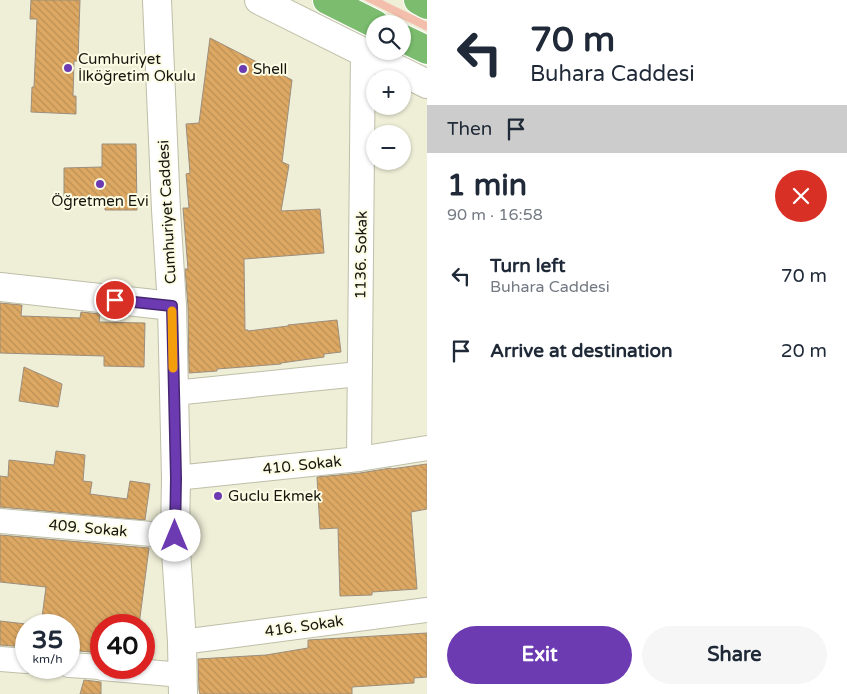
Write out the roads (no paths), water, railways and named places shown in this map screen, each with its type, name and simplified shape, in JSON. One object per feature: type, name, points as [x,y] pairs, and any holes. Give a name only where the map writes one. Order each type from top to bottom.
[{"type":"highway","points":[[327,0],[366,20]]},
{"type":"highway","points":[[418,0],[427,5]]},
{"type":"highway","points":[[411,42],[427,50]]},
{"type":"street","name":"Cumhuriyet Caddesi","points":[[157,0],[172,306],[176,478],[175,536],[182,642],[182,684]]},
{"type":"street","points":[[258,0],[427,84]]},
{"type":"street","name":"1136. Sokak","points":[[359,459],[363,51]]},
{"type":"street","points":[[0,287],[172,306]]},
{"type":"street","points":[[174,393],[360,374]]},
{"type":"street","name":"410. Sokak","points":[[176,478],[359,459],[427,448]]},
{"type":"street","name":"409. Sokak","points":[[0,521],[175,536]]},
{"type":"street","name":"416. Sokak","points":[[182,642],[427,610]]},
{"type":"street","points":[[0,658],[15,660]]},
{"type":"street","points":[[155,679],[182,684]]},
{"type":"place","name":"Cumhuriyet İlköğretim Okulu","points":[[68,68]]},
{"type":"place","name":"Shell","points":[[243,69]]},
{"type":"place","name":"Öğretmen Evi","points":[[100,184]]},
{"type":"place","name":"Guclu Ekmek","points":[[218,496]]}]
